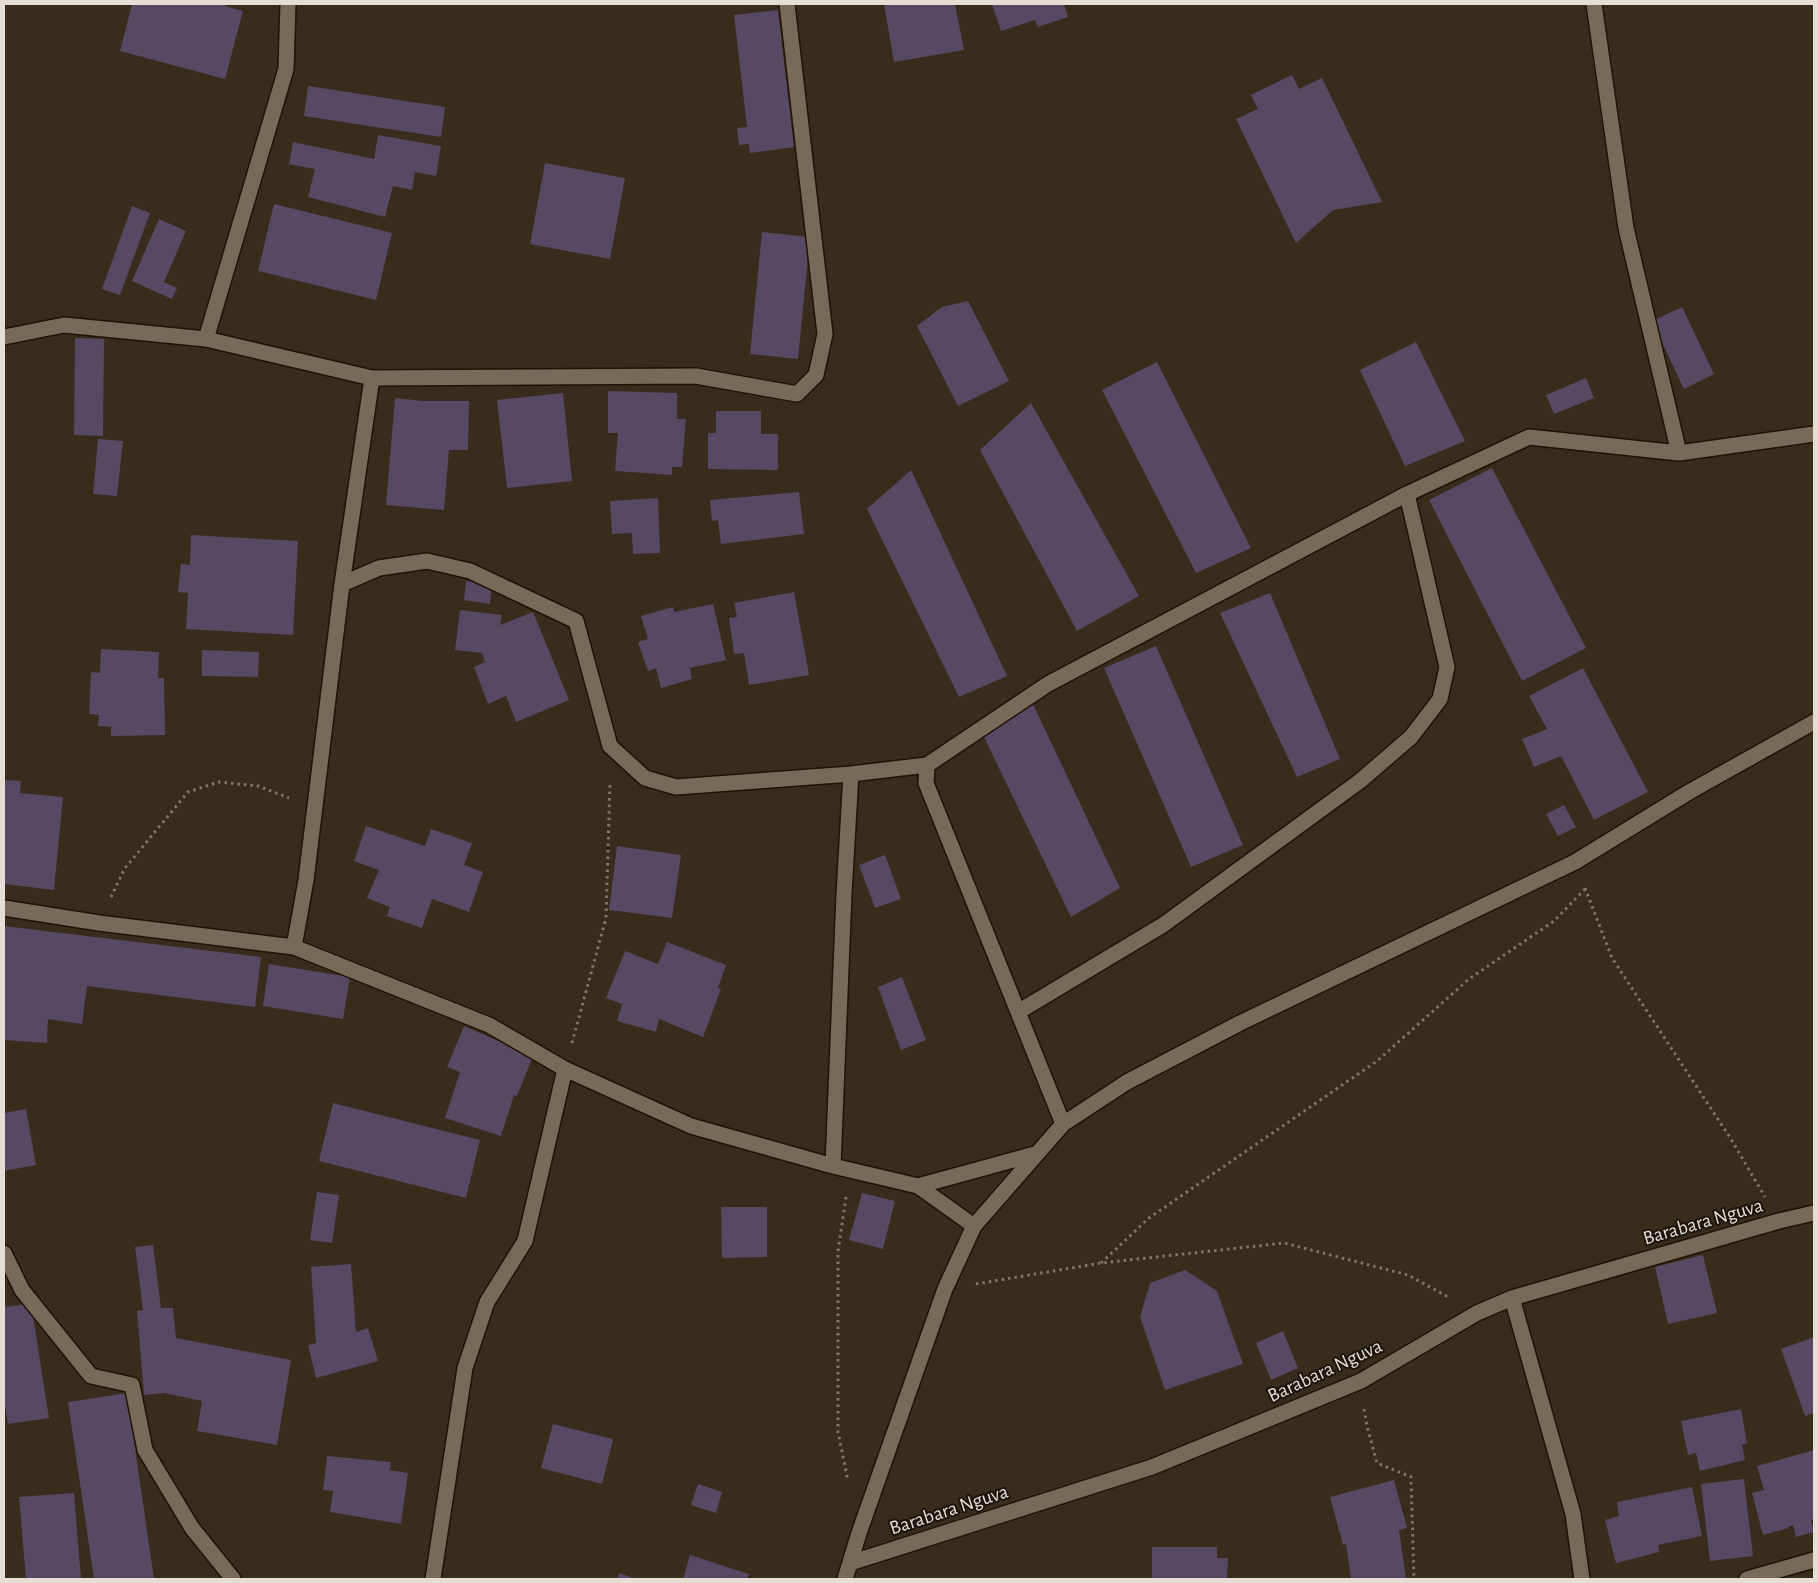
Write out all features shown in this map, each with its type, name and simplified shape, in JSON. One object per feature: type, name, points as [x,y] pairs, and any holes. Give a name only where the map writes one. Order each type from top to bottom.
[{"type":"street","points":[[206,339],[286,69],[288,4]]},
{"type":"street","points":[[4,337],[64,325],[206,339],[372,378],[696,376],[797,394],[816,375],[825,334],[788,4]]},
{"type":"street","points":[[1594,4],[1626,228],[1679,453]]},
{"type":"street","points":[[294,947],[306,880],[342,584],[372,378]]},
{"type":"street","points":[[342,584],[379,568],[427,561],[470,571],[576,621],[610,746],[645,778],[676,787],[851,774],[927,765],[1048,684],[1407,494],[1529,437],[1679,453],[1814,434]]},
{"type":"street","points":[[1018,1012],[1163,925],[1360,781],[1411,737],[1440,698],[1447,667],[1407,494]]},
{"type":"street","points":[[844,1579],[945,1289],[974,1226],[1062,1124],[1127,1082],[1240,1023],[1575,862],[1689,792],[1814,722]]},
{"type":"street","points":[[927,765],[926,783],[1062,1124]]},
{"type":"street","points":[[834,1166],[844,894],[851,774]]},
{"type":"street","points":[[4,908],[99,923],[294,947],[489,1026],[564,1069],[691,1126],[834,1166],[918,1186],[974,1226]]},
{"type":"street","points":[[433,1579],[465,1368],[486,1302],[525,1241],[564,1069]]},
{"type":"street","points":[[918,1186],[1035,1154]]},
{"type":"street","name":"Barabara Nguva","points":[[850,1563],[1152,1467],[1361,1381],[1477,1313],[1512,1298],[1779,1221],[1814,1213]]},
{"type":"street","points":[[4,1253],[22,1290],[91,1376],[132,1385],[145,1450],[192,1528],[233,1579]]},
{"type":"street","points":[[1512,1298],[1573,1514],[1582,1579]]},
{"type":"street","points":[[1747,1579],[1814,1560]]},
{"type":"path","points":[[564,1069],[606,918],[610,746]]},
{"type":"path","points":[[99,923],[125,868],[188,792],[219,782],[258,786],[314,808]]},
{"type":"path","points":[[1575,862],[1612,958],[1731,1140],[1779,1221]]},
{"type":"path","points":[[1101,1263],[1149,1218],[1377,1061],[1469,979],[1554,921],[1586,889]]},
{"type":"path","points":[[849,1487],[838,1432],[838,1251],[850,1169]]},
{"type":"path","points":[[945,1289],[1101,1263],[1284,1243],[1408,1275],[1477,1313]]},
{"type":"path","points":[[1361,1381],[1367,1426],[1377,1463],[1411,1477],[1414,1579]]},
{"type":"building","points":[[132,4],[226,4],[225,6],[243,11],[225,79],[120,51]]},
{"type":"building","points":[[884,4],[955,4],[964,50],[894,62]]},
{"type":"building","points":[[992,4],[1064,4],[1068,17],[1038,27],[1035,20],[1001,31]]},
{"type":"building","points":[[778,10],[794,147],[750,153],[749,144],[739,145],[737,128],[747,127],[734,15]]},
{"type":"building","points":[[1292,75],[1299,89],[1322,78],[1382,202],[1333,210],[1296,243],[1236,119],[1258,109],[1251,95]]},
{"type":"building","points":[[308,86],[445,107],[441,137],[304,116]]},
{"type":"building","points":[[378,135],[441,146],[436,176],[415,172],[412,190],[393,186],[385,217],[308,197],[315,169],[289,164],[293,142],[374,159]]},
{"type":"building","points":[[545,163],[625,178],[610,259],[530,244]]},
{"type":"building","points":[[274,204],[392,233],[376,300],[258,271]]},
{"type":"building","points":[[132,206],[150,213],[120,295],[102,289]]},
{"type":"building","points":[[159,219],[186,231],[164,282],[177,288],[172,299],[132,281]]},
{"type":"building","points":[[762,232],[810,237],[798,359],[750,354]]},
{"type":"building","points":[[968,301],[1009,381],[958,406],[917,326],[942,307]]},
{"type":"building","points":[[1682,307],[1714,374],[1684,389],[1652,321]]},
{"type":"building","points":[[75,338],[104,339],[103,436],[74,435]]},
{"type":"building","points":[[1416,342],[1465,441],[1405,466],[1360,370]]},
{"type":"building","points":[[1157,362],[1251,548],[1196,573],[1102,390]]},
{"type":"building","points":[[1586,378],[1594,398],[1554,414],[1546,395]]},
{"type":"building","points":[[608,391],[677,393],[677,419],[686,419],[682,467],[672,467],[672,475],[615,471],[618,433],[608,433]]},
{"type":"building","points":[[563,393],[572,481],[507,488],[497,400]]},
{"type":"building","points":[[395,398],[423,401],[469,401],[468,450],[449,450],[444,510],[386,505]]},
{"type":"building","points":[[1031,403],[1139,596],[1077,631],[980,450]]},
{"type":"building","points":[[716,411],[761,411],[761,434],[778,434],[778,470],[708,469],[708,433],[716,433]]},
{"type":"building","points":[[98,439],[123,441],[117,496],[93,494]]},
{"type":"building","points":[[1492,468],[1586,648],[1522,681],[1429,500]]},
{"type":"building","points":[[911,470],[1007,676],[959,697],[867,509]]},
{"type":"building","points":[[799,492],[804,534],[721,544],[718,520],[712,521],[710,500]]},
{"type":"building","points":[[658,498],[660,553],[633,554],[632,533],[612,534],[610,501]]},
{"type":"building","points":[[191,535],[298,541],[293,635],[186,629],[188,593],[178,592],[181,564],[190,565]]},
{"type":"building","points":[[466,581],[492,584],[490,604],[464,600]]},
{"type":"building","points":[[794,592],[809,675],[749,685],[744,653],[734,654],[729,618],[737,617],[734,603]]},
{"type":"building","points":[[1270,593],[1340,759],[1297,777],[1220,613]]},
{"type":"building","points":[[713,604],[726,660],[690,668],[692,679],[661,688],[656,668],[648,671],[638,642],[648,639],[641,616],[673,607],[674,612]]},
{"type":"building","points":[[460,610],[502,615],[500,625],[533,612],[569,700],[516,722],[506,696],[488,704],[474,667],[485,662],[482,653],[455,650]]},
{"type":"building","points":[[1156,646],[1243,845],[1191,867],[1104,668]]},
{"type":"building","points":[[101,649],[159,652],[158,678],[164,678],[165,735],[111,736],[111,727],[98,726],[99,715],[89,714],[91,672],[100,673]]},
{"type":"building","points":[[202,650],[259,652],[258,677],[202,676]]},
{"type":"building","points":[[1583,668],[1648,792],[1594,820],[1561,756],[1534,767],[1522,739],[1547,729],[1529,696]]},
{"type":"building","points":[[1032,702],[1120,888],[1071,917],[981,731]]},
{"type":"building","points":[[4,780],[21,781],[20,793],[63,797],[54,890],[4,884]]},
{"type":"building","points":[[1564,805],[1576,827],[1558,836],[1546,814]]},
{"type":"building","points":[[366,826],[425,846],[431,829],[472,843],[464,865],[483,872],[469,912],[432,899],[422,928],[387,916],[390,907],[367,898],[379,870],[354,861]]},
{"type":"building","points":[[617,846],[681,855],[672,918],[609,910]]},
{"type":"building","points":[[885,855],[901,899],[875,908],[859,865]]},
{"type":"building","points":[[4,926],[261,957],[255,1007],[87,986],[82,1024],[48,1019],[47,1043],[4,1040]]},
{"type":"building","points":[[667,942],[726,965],[718,988],[721,989],[703,1037],[659,1019],[656,1032],[617,1021],[622,1004],[606,998],[625,951],[658,964]]},
{"type":"building","points":[[269,964],[350,977],[343,1019],[263,1006]]},
{"type":"building","points":[[902,977],[926,1040],[901,1050],[878,987]]},
{"type":"building","points":[[464,1026],[533,1056],[517,1096],[514,1095],[501,1136],[445,1118],[460,1072],[447,1067]]},
{"type":"building","points":[[333,1103],[480,1140],[466,1198],[319,1161]]},
{"type":"building","points":[[26,1109],[36,1165],[4,1171],[4,1113]]},
{"type":"building","points":[[317,1192],[339,1195],[332,1243],[310,1240]]},
{"type":"building","points":[[862,1193],[895,1201],[883,1249],[849,1240]]},
{"type":"building","points":[[721,1207],[767,1207],[767,1257],[722,1258]]},
{"type":"building","points":[[153,1245],[161,1308],[173,1308],[176,1338],[291,1360],[277,1445],[197,1431],[202,1401],[164,1393],[144,1395],[137,1311],[143,1310],[135,1247]]},
{"type":"building","points":[[1703,1255],[1717,1313],[1668,1324],[1655,1267]]},
{"type":"building","points":[[351,1264],[356,1332],[368,1328],[378,1361],[316,1378],[308,1345],[316,1343],[311,1267]]},
{"type":"building","points":[[1185,1270],[1217,1291],[1243,1364],[1165,1390],[1140,1317],[1150,1283]]},
{"type":"building","points":[[4,1298],[6,1307],[31,1303],[49,1418],[8,1424],[4,1399]]},
{"type":"building","points":[[1283,1331],[1298,1368],[1271,1380],[1256,1343]]},
{"type":"building","points":[[1814,1337],[1814,1413],[1805,1416],[1781,1349]]},
{"type":"building","points":[[127,1393],[154,1579],[94,1579],[68,1402]]},
{"type":"building","points":[[1741,1409],[1747,1443],[1742,1445],[1745,1460],[1700,1471],[1696,1453],[1688,1455],[1681,1421]]},
{"type":"building","points":[[553,1424],[613,1439],[602,1484],[541,1468]]},
{"type":"building","points":[[1814,1450],[1814,1519],[1811,1520],[1814,1532],[1796,1537],[1793,1525],[1789,1528],[1763,1535],[1752,1493],[1764,1490],[1757,1466]]},
{"type":"building","points":[[327,1456],[391,1462],[390,1470],[408,1473],[401,1524],[330,1512],[333,1491],[323,1490]]},
{"type":"building","points":[[1744,1479],[1753,1556],[1710,1561],[1701,1484]]},
{"type":"building","points":[[1394,1480],[1407,1528],[1399,1530],[1406,1579],[1351,1579],[1346,1544],[1343,1545],[1330,1497]]},
{"type":"building","points":[[698,1484],[722,1492],[716,1513],[691,1505]]},
{"type":"building","points":[[1692,1487],[1702,1536],[1658,1545],[1659,1552],[1616,1563],[1605,1520],[1619,1516],[1617,1502]]},
{"type":"building","points":[[74,1493],[81,1579],[26,1579],[19,1497]]},
{"type":"building","points":[[1152,1547],[1217,1547],[1217,1558],[1228,1558],[1227,1579],[1152,1579]]},
{"type":"building","points":[[690,1555],[749,1574],[747,1579],[683,1579]]},
{"type":"building","points":[[619,1573],[636,1579],[617,1579]]}]
